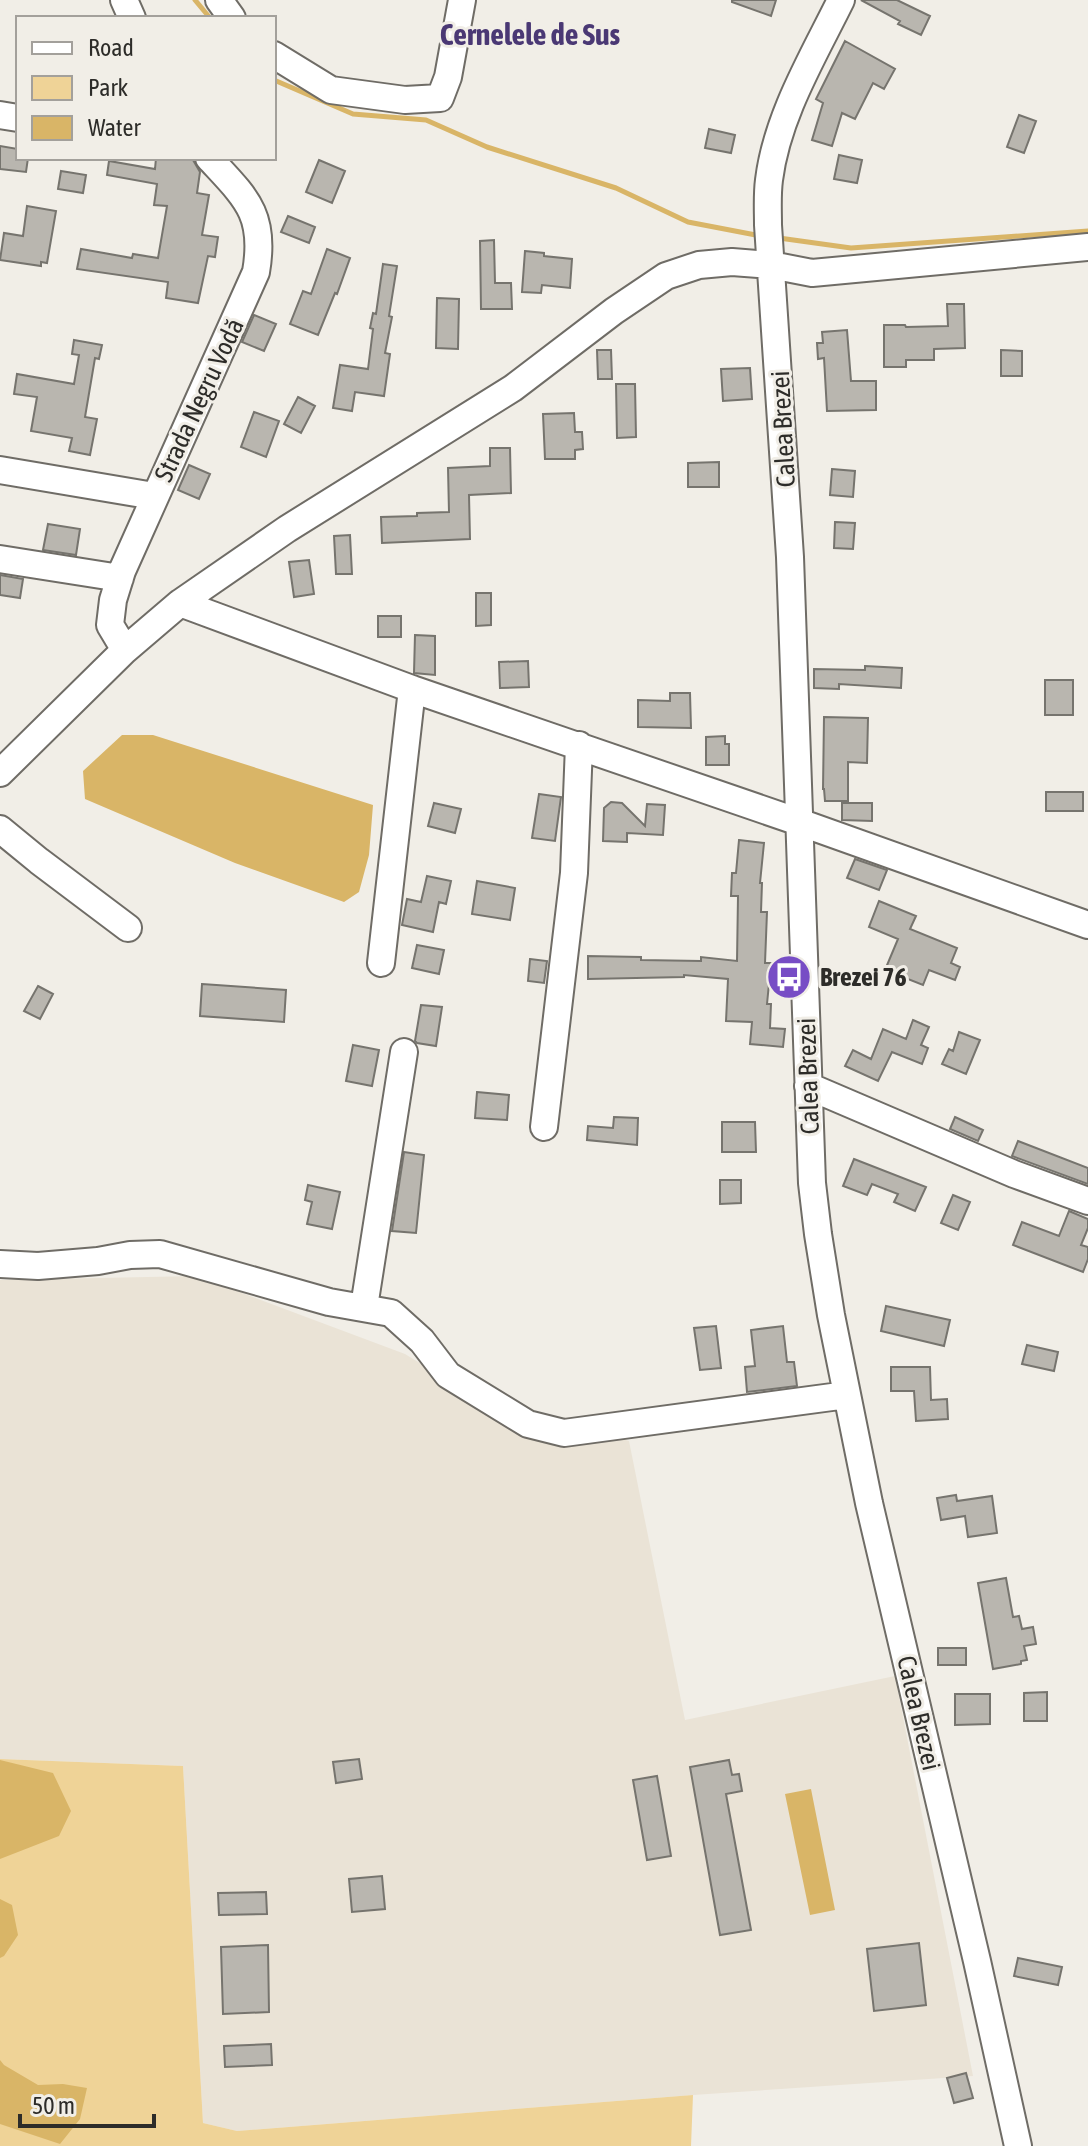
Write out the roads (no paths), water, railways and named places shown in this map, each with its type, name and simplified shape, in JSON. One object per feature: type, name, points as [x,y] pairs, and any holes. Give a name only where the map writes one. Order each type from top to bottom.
[{"type":"street","points":[[276,56],[331,90],[405,100],[440,98],[448,77],[462,0]]},
{"type":"street","name":"Calea Brezei","points":[[841,0],[780,131],[769,181],[768,225],[790,557],[812,1183],[818,1234],[869,1503],[1018,2146]]},
{"type":"street","name":"Strada Negru Vodă","points":[[125,650],[110,625],[120,578],[256,272],[260,248],[251,208],[211,160]]},
{"type":"street","points":[[0,773],[125,650],[180,603],[287,529],[513,388],[614,311],[666,276],[699,265],[732,262],[812,273],[1088,247]]},
{"type":"street","points":[[0,470],[154,496]]},
{"type":"street","points":[[0,559],[120,578]]},
{"type":"street","points":[[180,603],[412,689],[1088,925]]},
{"type":"street","points":[[381,963],[412,689]]},
{"type":"street","points":[[544,1127],[574,873],[579,745]]},
{"type":"street","points":[[0,829],[128,928]]},
{"type":"street","points":[[364,1307],[404,1052]]},
{"type":"street","points":[[808,1086],[1014,1174],[1088,1201]]},
{"type":"street","points":[[0,1264],[38,1266],[160,1254],[329,1302],[391,1313],[422,1341],[448,1375],[528,1424],[564,1433],[847,1395]]},
{"type":"water","points":[[122,735],[153,735],[373,805],[369,855],[359,892],[344,902],[235,863],[85,799],[83,771]]},
{"type":"water","points":[[0,1760],[53,1773],[71,1811],[59,1836],[0,1859]]},
{"type":"water","points":[[811,1789],[835,1910],[810,1915],[785,1794]]},
{"type":"water","points":[[0,1899],[12,1905],[18,1935],[0,1958]]},
{"type":"water","points":[[0,2060],[38,2085],[63,2084],[87,2088],[80,2119],[60,2144],[0,2124]]},
{"type":"waterway","points":[[195,0],[208,16]]},
{"type":"waterway","points":[[276,81],[353,114],[426,120],[487,147],[616,188],[688,222],[761,236]]},
{"type":"waterway","points":[[779,238],[851,248],[1088,231]]},
{"type":"place","name":"Brezei 76","points":[[789,977]]},
{"type":"district","name":"Cernelele de Sus","points":[[530,34]]}]
